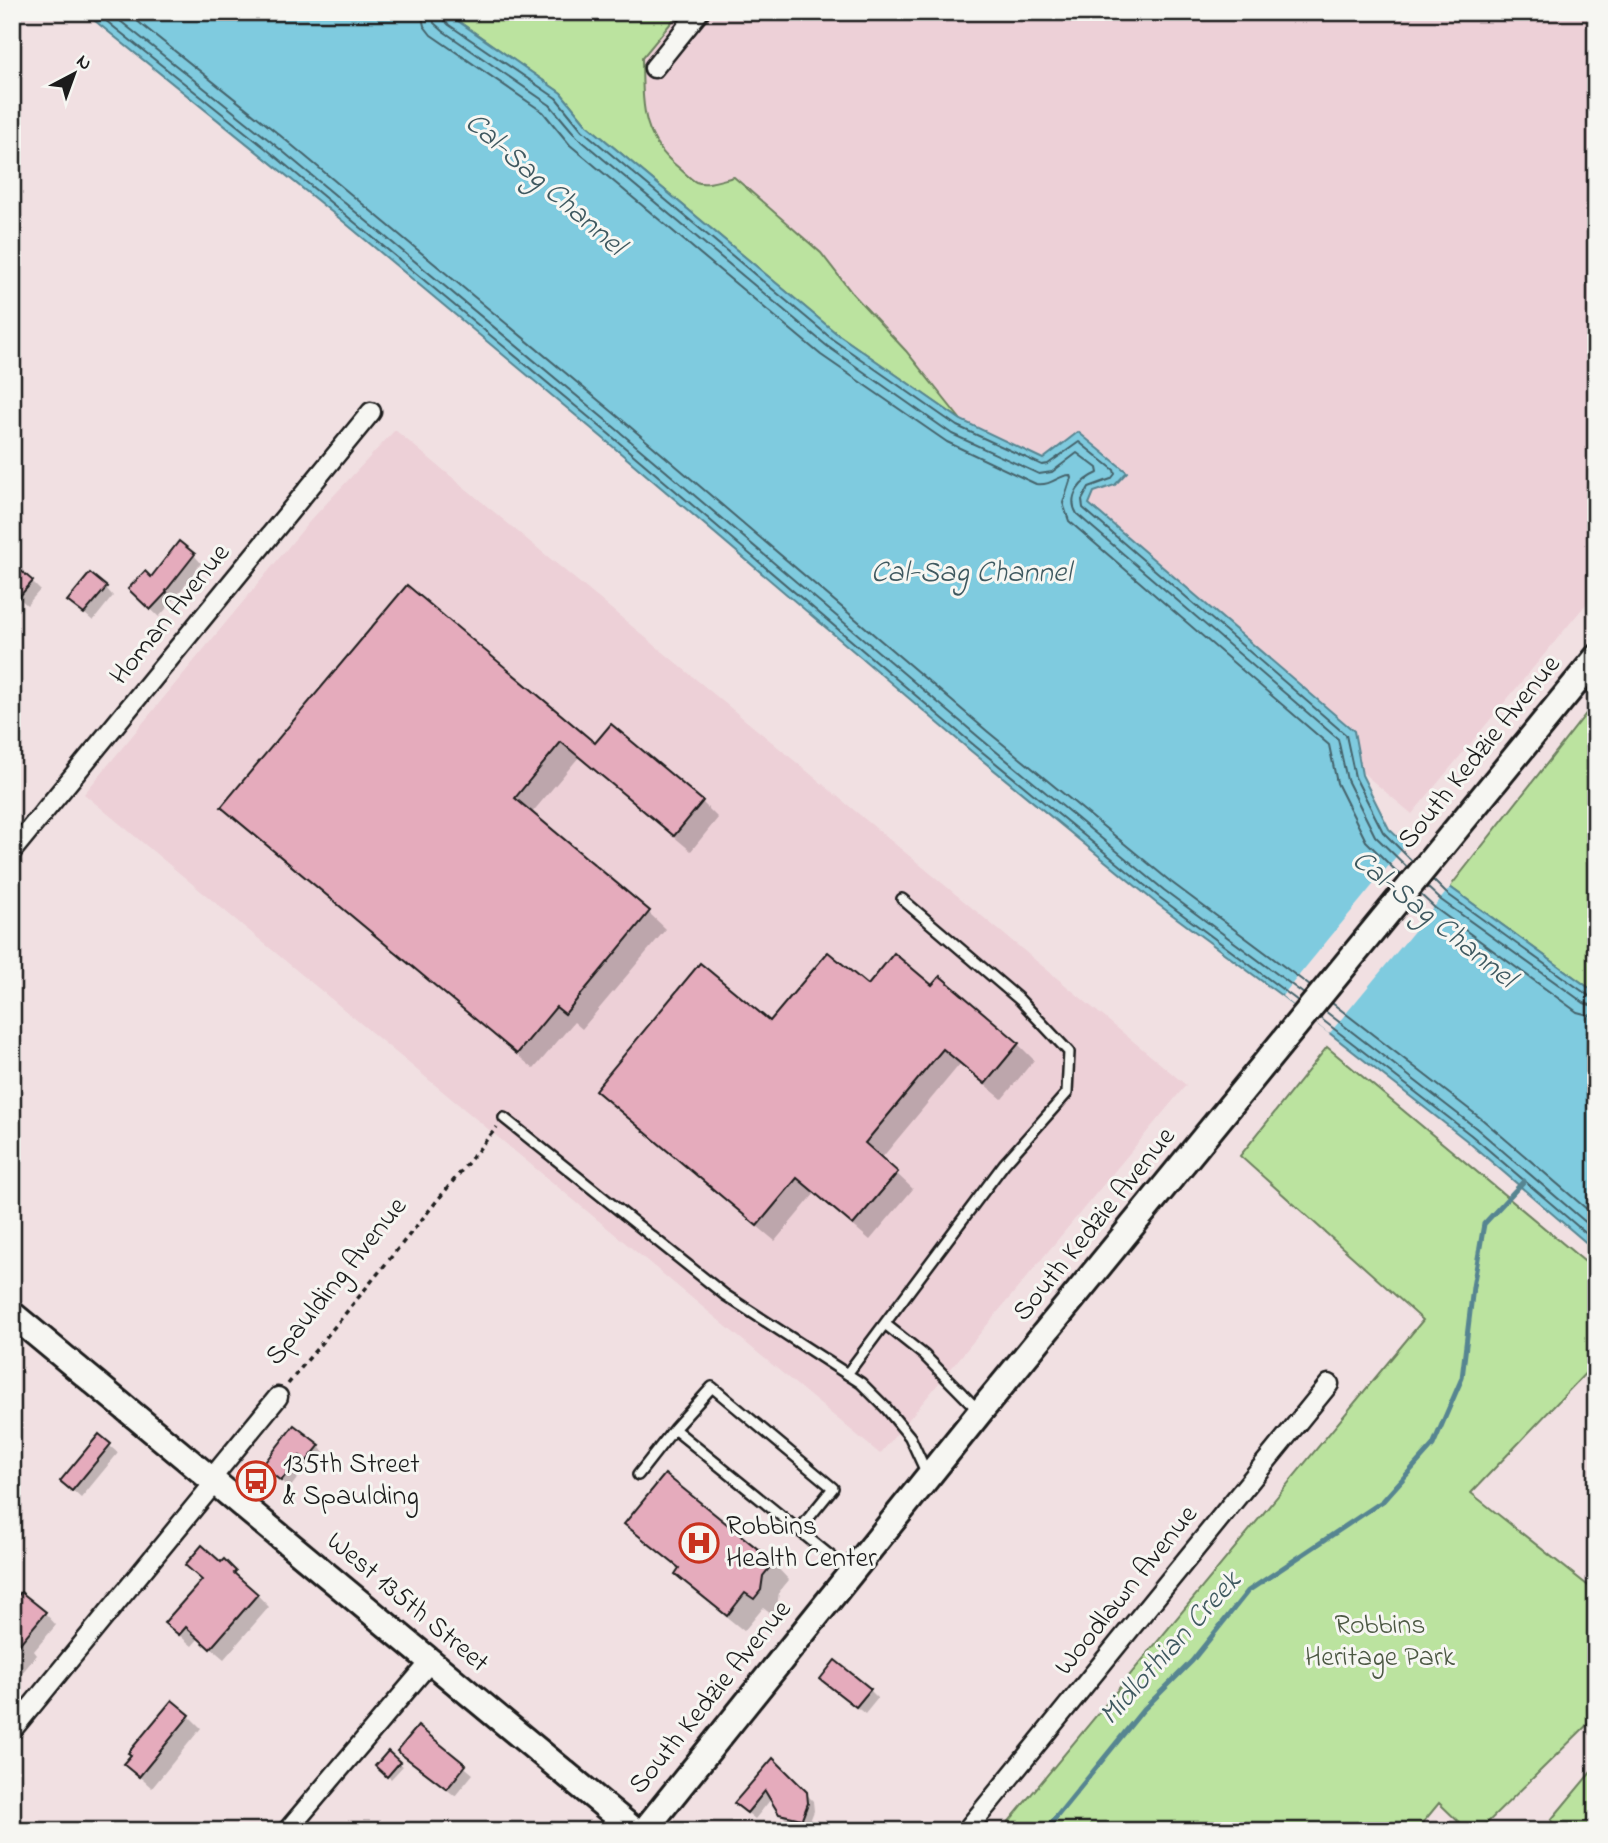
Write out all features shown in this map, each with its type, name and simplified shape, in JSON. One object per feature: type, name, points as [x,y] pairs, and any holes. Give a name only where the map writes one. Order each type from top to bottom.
[{"type":"main road","name":"South Kedzie Avenue","points":[[643,1831],[979,1412],[1596,658]]},
{"type":"main road","name":"West 135th Street","points":[[12,1314],[635,1831]]},
{"type":"street","points":[[654,68],[699,12]]},
{"type":"street","name":"Homan Avenue","points":[[12,851],[370,412]]},
{"type":"street","name":"Woodlawn Avenue","points":[[966,1831],[1329,1384]]},
{"type":"street","name":"Spaulding Avenue","points":[[12,1730],[278,1397]]},
{"type":"street","points":[[287,1831],[431,1661]]},
{"type":"lane","points":[[847,1374],[1004,1164],[1067,1093],[1069,1052],[1020,1000],[902,899]]},
{"type":"lane","points":[[504,1118],[725,1295],[861,1383],[910,1437],[928,1476]]},
{"type":"lane","points":[[885,1324],[924,1355],[979,1412]]},
{"type":"lane","points":[[638,1475],[712,1387],[833,1488],[799,1530]]},
{"type":"lane","points":[[674,1429],[850,1572]]},
{"type":"path","name":"Spaulding Avenue","points":[[278,1397],[504,1118]]},
{"type":"shaded area","points":[[680,12],[1596,12],[1596,592],[1412,814],[587,125]]},
{"type":"shaded area","points":[[395,430],[1186,1085],[880,1454],[84,794],[309,522]]},
{"type":"green space","points":[[445,12],[680,12],[642,58],[646,119],[657,144],[666,156],[696,182],[710,183],[734,177],[821,253],[852,293],[906,351],[961,420],[836,333],[587,125],[561,93]]},
{"type":"green space","points":[[1596,701],[1596,993],[1450,887]]},
{"type":"green space","name":"Robbins Heritage Park","points":[[1327,1047],[1596,1271],[1596,1362],[1471,1493],[1596,1592],[1596,1716],[1479,1831],[1468,1831],[1439,1803],[1416,1831],[1001,1831],[1423,1320],[1240,1156]]},
{"type":"green space","points":[[1596,1766],[1596,1831],[1564,1831],[1551,1820]]},
{"type":"water","name":"Cal-Sag Channel","points":[[84,12],[445,12],[561,93],[587,125],[836,333],[961,420],[1043,459],[1078,432],[1127,472],[1115,485],[1094,492],[1089,504],[1354,731],[1362,775],[1389,829],[1450,887],[1596,993],[1596,1251],[1466,1140],[1282,996],[1155,902],[971,751],[344,222]]},
{"type":"pier","points":[[1408,842],[1453,884],[1329,1034],[1282,996]]},
{"type":"building","points":[[179,541],[195,554],[150,610],[128,589],[145,571],[151,577]]},
{"type":"building","points":[[12,563],[33,581],[12,605]]},
{"type":"building","points":[[90,573],[107,587],[84,614],[67,601]]},
{"type":"building","points":[[407,585],[595,743],[611,724],[703,801],[674,836],[561,742],[515,798],[650,911],[565,1014],[556,1007],[517,1054],[221,807]]},
{"type":"building","points":[[828,952],[868,985],[894,953],[932,985],[940,976],[1019,1043],[985,1084],[943,1049],[865,1143],[898,1172],[853,1225],[797,1178],[757,1226],[595,1090],[700,963],[770,1021]]},
{"type":"building","points":[[294,1425],[320,1445],[307,1461],[300,1456],[281,1481],[262,1466]]},
{"type":"building","points":[[99,1434],[111,1444],[72,1491],[60,1481]]},
{"type":"building","name":"Robbins Health Center","points":[[665,1474],[774,1562],[763,1576],[761,1590],[754,1599],[745,1593],[727,1616],[675,1574],[679,1568],[624,1524]]},
{"type":"building","points":[[202,1545],[221,1562],[224,1559],[236,1571],[234,1573],[258,1594],[210,1649],[186,1627],[179,1635],[164,1623],[202,1580],[185,1565]]},
{"type":"building","points":[[21,1592],[46,1612],[12,1653],[12,1602]]},
{"type":"building","points":[[835,1660],[871,1689],[856,1707],[820,1679]]},
{"type":"building","points":[[172,1700],[190,1715],[139,1777],[123,1764],[131,1755],[128,1753]]},
{"type":"building","points":[[418,1726],[466,1765],[447,1789],[397,1751]]},
{"type":"building","points":[[388,1751],[400,1762],[387,1777],[375,1766]]},
{"type":"building","points":[[773,1758],[807,1792],[808,1803],[802,1819],[779,1814],[765,1791],[747,1813],[734,1803]]},
{"type":"waterway","name":"Midlothian Creek","points":[[1045,1831],[1143,1710],[1192,1661],[1248,1591],[1383,1501],[1433,1445],[1462,1378],[1484,1224],[1524,1181]]},
{"type":"place","name":"135th Street & Spaulding","points":[[256,1481]]},
{"type":"place","name":"Robbins Health Center","points":[[699,1543]]}]
